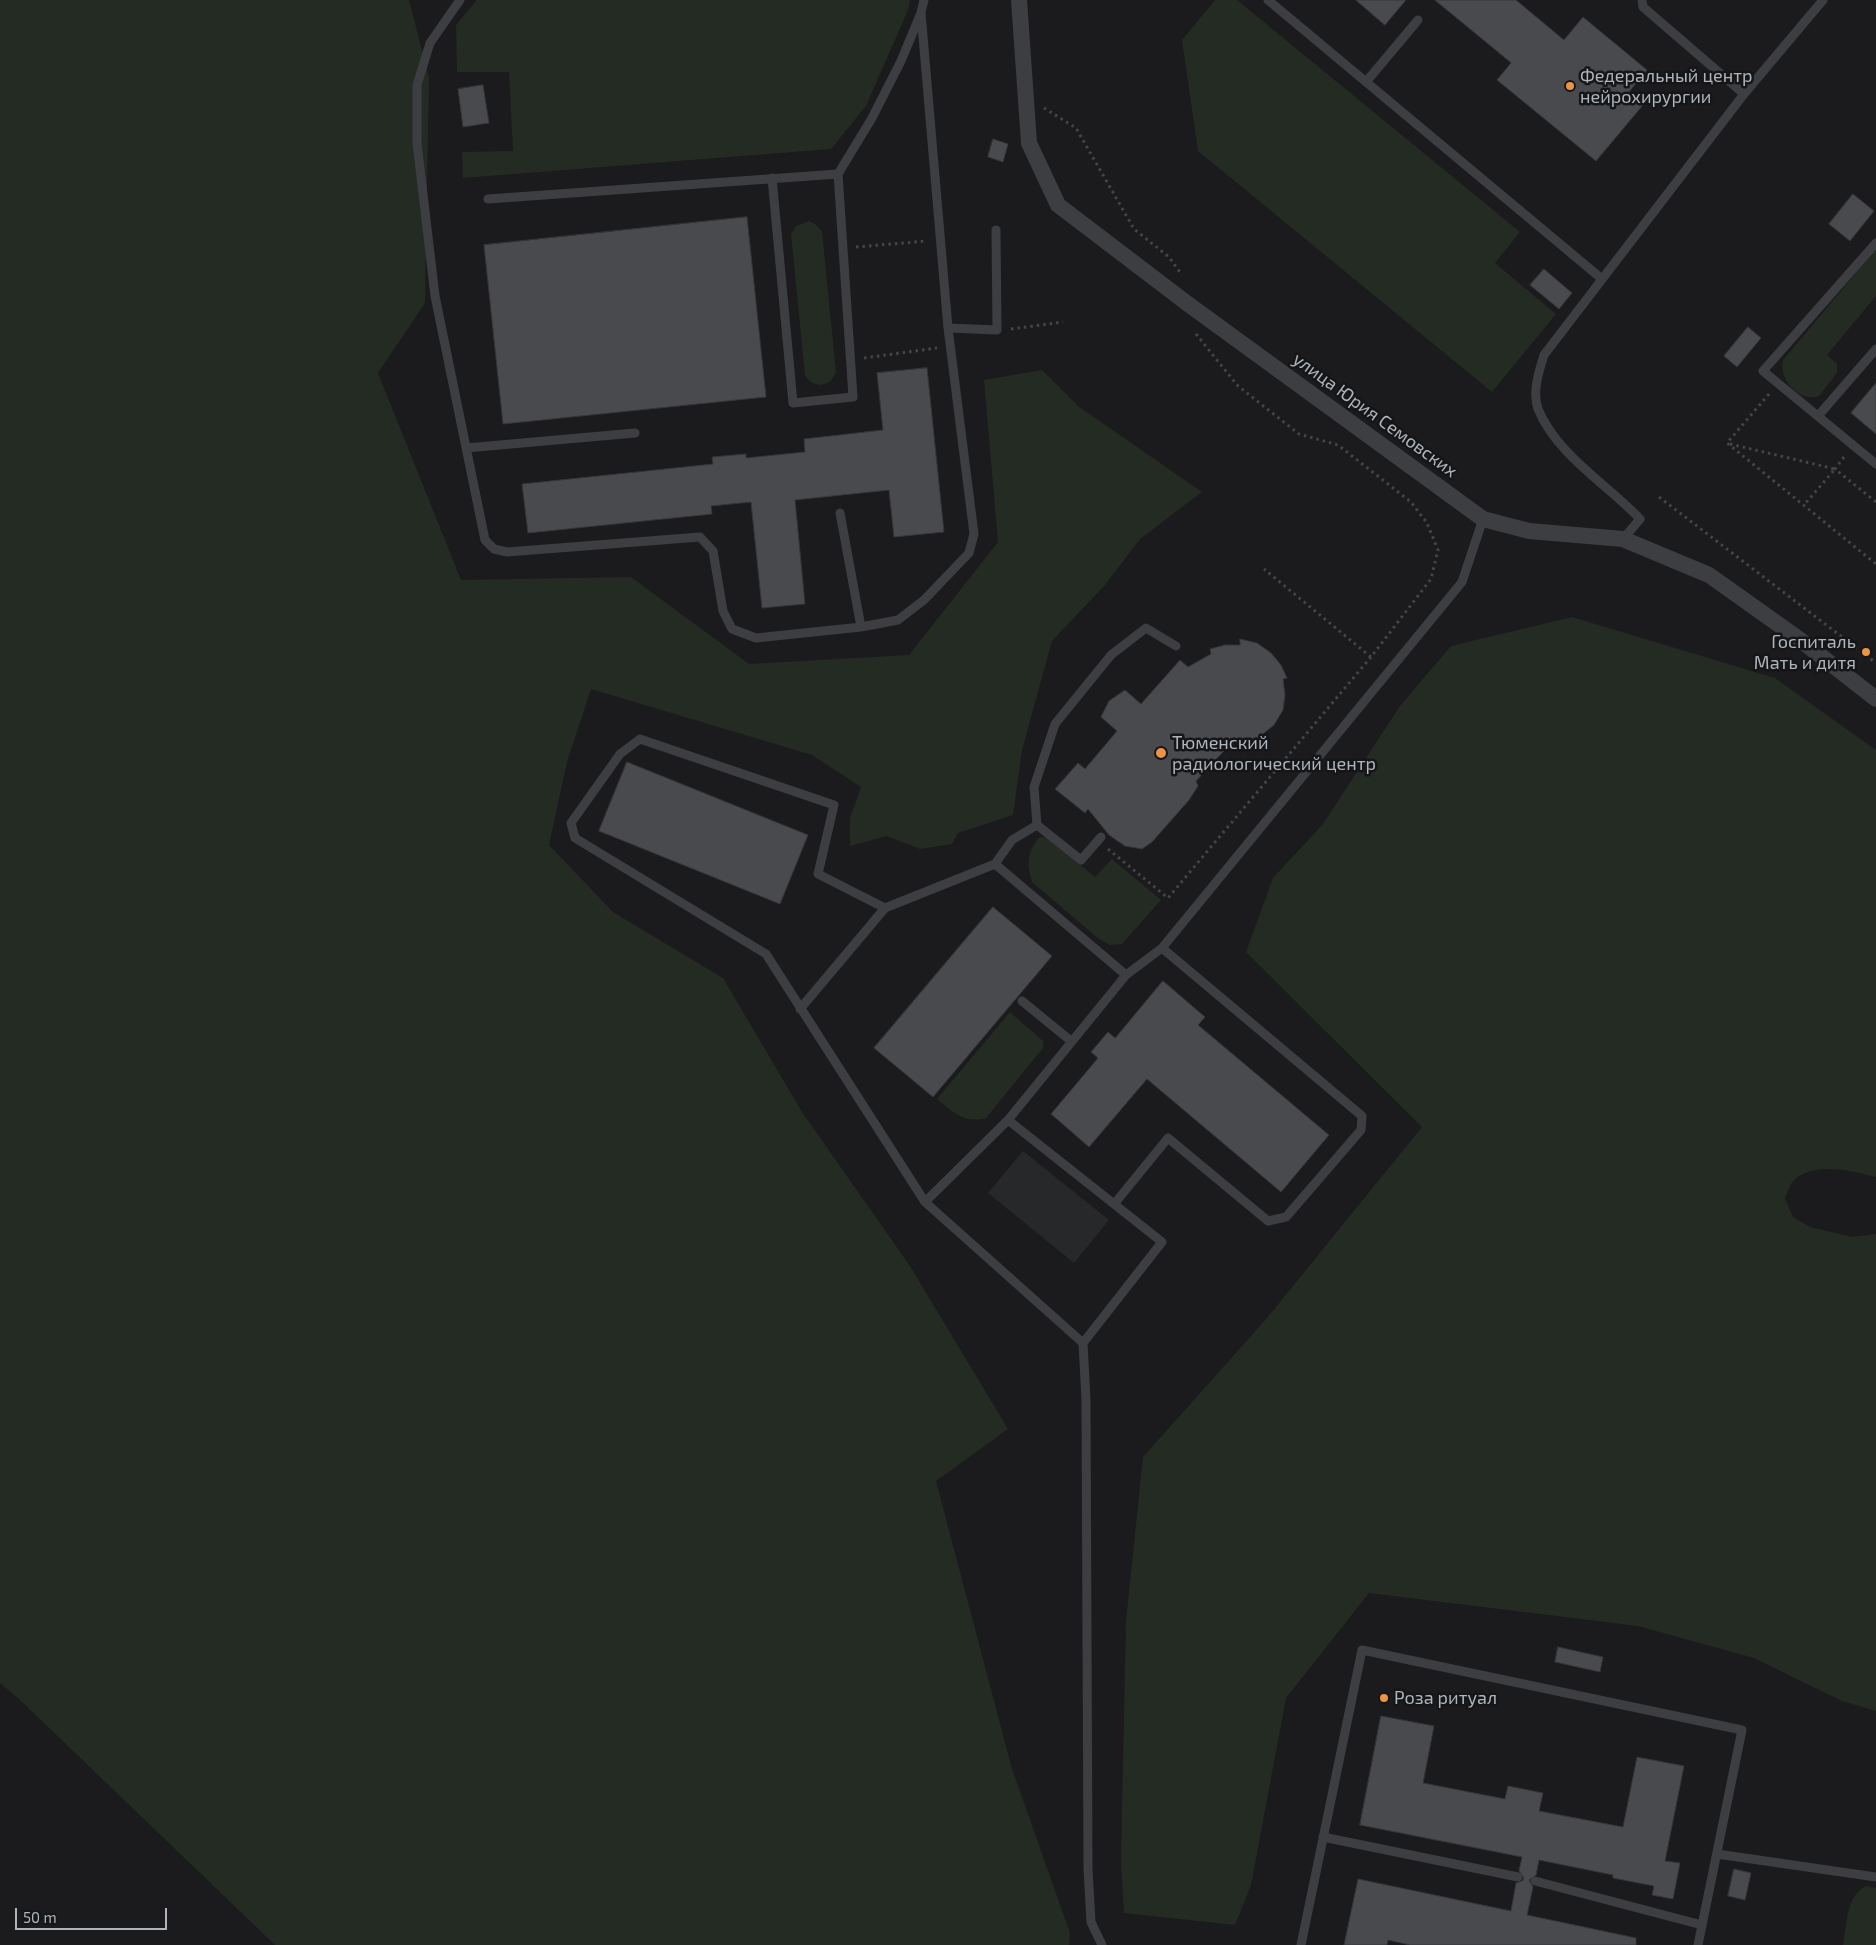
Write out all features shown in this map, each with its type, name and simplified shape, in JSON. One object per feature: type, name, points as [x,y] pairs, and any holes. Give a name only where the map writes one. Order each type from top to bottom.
[{"type":"street","name":"улица Юрия Семовских","points":[[1019,0],[1029,143],[1058,205],[1188,304],[1483,519],[1529,531],[1623,539],[1708,575],[1799,639],[1876,698]]},
{"type":"lane","points":[[460,0],[430,43],[417,85],[417,142],[435,296],[484,540],[494,549],[507,552],[700,537],[713,551],[723,611],[732,629],[756,638],[861,627],[898,620],[924,600],[969,553],[974,534],[948,328],[921,13]]},
{"type":"lane","points":[[772,178],[793,403],[853,397],[838,174],[872,118],[901,61],[921,13],[924,0]]},
{"type":"lane","points":[[1268,0],[1602,278]]},
{"type":"lane","points":[[1642,0],[1642,7],[1744,94]]},
{"type":"lane","points":[[1623,539],[1640,519],[1621,498],[1562,447],[1538,408],[1537,378],[1544,356],[1744,94],[1823,0]]},
{"type":"lane","points":[[1366,82],[1418,20]]},
{"type":"lane","points":[[488,199],[838,174]]},
{"type":"lane","points":[[948,328],[997,330],[996,230]]},
{"type":"lane","points":[[1876,243],[1763,371],[1876,464]]},
{"type":"lane","points":[[1818,416],[1876,349]]},
{"type":"lane","points":[[466,448],[634,433]]},
{"type":"lane","points":[[840,513],[861,627]]},
{"type":"lane","points":[[925,1202],[1008,1120],[1126,975],[1162,948],[1462,582],[1483,519]]},
{"type":"lane","points":[[1100,839],[1081,860],[1037,825],[1034,787],[1055,724],[1111,655],[1146,628],[1176,646]]},
{"type":"lane","points":[[884,908],[818,874],[834,804],[640,739],[620,754],[571,823],[576,838],[766,954],[925,1202],[1083,1343]]},
{"type":"lane","points":[[800,1009],[884,908],[995,864],[1012,840],[1037,825]]},
{"type":"lane","points":[[995,864],[1126,975]]},
{"type":"lane","points":[[1115,1203],[1168,1138],[1268,1221],[1286,1217],[1361,1130],[1362,1116],[1162,948]]},
{"type":"lane","points":[[1022,1001],[1071,1042]]},
{"type":"lane","points":[[1008,1120],[1162,1242],[1083,1343],[1086,1410],[1088,1869],[1091,1922],[1102,1945]]},
{"type":"lane","points":[[1300,1945],[1362,1650],[1742,1730],[1698,1945]]},
{"type":"lane","points":[[1323,1837],[1518,1877]]},
{"type":"lane","points":[[1717,1854],[1876,1877]]},
{"type":"lane","points":[[1535,1881],[1702,1925]]},
{"type":"path","points":[[1044,107],[1076,128],[1134,230],[1169,257],[1184,278]]},
{"type":"path","points":[[843,248],[941,240]]},
{"type":"path","points":[[997,330],[1063,322]]},
{"type":"path","points":[[1100,839],[1168,898],[1371,657],[1431,579],[1438,550],[1426,523],[1410,502],[1338,445],[1299,434],[1238,386],[1192,331]]},
{"type":"path","points":[[850,360],[920,350]]},
{"type":"path","points":[[1727,444],[1769,394],[1774,393]]},
{"type":"path","points":[[1727,444],[1835,469],[1876,502]]},
{"type":"path","points":[[1727,444],[1876,564]]},
{"type":"path","points":[[1804,505],[1847,454]]},
{"type":"path","points":[[1659,497],[1876,663]]},
{"type":"path","points":[[1264,569],[1371,657]]},
{"type":"shaded area","points":[[0,0],[409,0],[429,78],[425,303],[378,373],[461,580],[631,577],[749,664],[909,655],[998,542],[984,380],[1042,370],[1078,406],[1202,492],[1140,539],[1105,585],[1052,641],[1022,750],[1013,815],[958,833],[952,844],[920,849],[887,836],[850,846],[850,818],[861,787],[812,755],[591,689],[567,762],[549,845],[613,912],[723,978],[802,1112],[910,1266],[1008,1429],[936,1481],[1012,1769],[1070,1933],[1069,1945],[275,1945],[19,1699],[0,1683]]},
{"type":"shaded area","points":[[477,0],[910,0],[908,10],[866,106],[831,149],[463,178],[462,152],[513,151],[509,72],[457,72],[456,25]]},
{"type":"shaded area","points":[[1215,0],[1237,0],[1520,232],[1495,263],[1556,314],[1492,392],[1198,151],[1182,40]]},
{"type":"shaded area","points":[[809,221],[822,231],[836,372],[831,381],[820,385],[807,379],[805,375],[791,234],[796,226]]},
{"type":"shaded area","points":[[1876,249],[1876,296],[1827,355],[1837,364],[1837,373],[1819,396],[1804,396],[1798,393],[1787,382],[1782,367],[1783,360]]},
{"type":"shaded area","points":[[1572,617],[1775,678],[1876,750],[1876,1177],[1836,1169],[1815,1170],[1794,1179],[1785,1198],[1793,1217],[1810,1227],[1852,1237],[1876,1234],[1876,1711],[1842,1701],[1754,1658],[1638,1626],[1369,1593],[1286,1698],[1251,1885],[1235,1925],[1124,1913],[1121,1860],[1126,1621],[1143,1457],[1267,1318],[1422,1127],[1246,952],[1273,878],[1323,824],[1400,706],[1451,646]]},
{"type":"shaded area","points":[[1040,837],[1047,838],[1095,877],[1112,859],[1161,900],[1122,944],[1110,945],[1099,939],[1033,883],[1029,871],[1029,859],[1032,848]]},
{"type":"shaded area","points":[[1010,1012],[1043,1041],[1043,1048],[986,1118],[971,1119],[959,1116],[937,1099]]},
{"type":"shaded area","points":[[1023,1151],[1109,1220],[1074,1263],[988,1193]]},
{"type":"shaded area","points":[[1866,1886],[1876,1888],[1876,1945],[1843,1945],[1851,1903],[1859,1890]]},
{"type":"building","points":[[1356,0],[1406,0],[1385,25]]},
{"type":"building","name":"Федеральный центр нейрохирургии","points":[[1435,0],[1516,0],[1564,40],[1583,17],[1647,70],[1628,93],[1643,105],[1596,161],[1497,80],[1511,63]]},
{"type":"building","points":[[483,85],[489,123],[463,127],[458,89]]},
{"type":"building","points":[[993,139],[1008,144],[1003,162],[988,157]]},
{"type":"building","points":[[1853,194],[1874,211],[1850,241],[1829,224]]},
{"type":"building","points":[[747,217],[766,397],[503,424],[484,245]]},
{"type":"building","points":[[1544,269],[1572,293],[1559,309],[1530,285]]},
{"type":"building","points":[[1748,327],[1761,338],[1737,367],[1724,356]]},
{"type":"building","points":[[927,368],[944,532],[894,537],[889,490],[795,500],[805,604],[762,608],[751,502],[711,506],[712,514],[528,533],[522,484],[713,464],[712,457],[746,454],[746,458],[805,452],[804,439],[883,430],[877,373]]},
{"type":"building","points":[[1876,383],[1876,434],[1851,413]]},
{"type":"building","name":"Тюменский радиологический центр","points":[[1240,639],[1257,643],[1271,653],[1281,665],[1287,678],[1283,679],[1285,695],[1283,710],[1274,725],[1259,737],[1241,742],[1234,740],[1196,781],[1198,786],[1189,800],[1152,842],[1142,849],[1125,846],[1109,835],[1088,809],[1085,813],[1055,789],[1078,763],[1085,769],[1117,731],[1101,717],[1109,701],[1125,690],[1141,704],[1180,660],[1188,667],[1211,654],[1210,649],[1225,645],[1240,645]]},
{"type":"building","points":[[627,762],[808,835],[780,904],[599,831]]},
{"type":"building","points":[[993,907],[1052,956],[933,1097],[874,1048]]},
{"type":"building","points":[[1163,981],[1205,1017],[1198,1025],[1329,1135],[1281,1192],[1147,1079],[1089,1147],[1051,1114],[1098,1058],[1091,1052],[1108,1032],[1115,1038]]},
{"type":"building","points":[[1558,1647],[1603,1657],[1600,1672],[1555,1662]]},
{"type":"building","points":[[1381,1716],[1434,1726],[1423,1783],[1505,1799],[1508,1786],[1543,1793],[1539,1811],[1623,1827],[1637,1757],[1684,1766],[1665,1861],[1680,1863],[1673,1899],[1652,1895],[1654,1886],[1613,1878],[1613,1875],[1539,1860],[1536,1875],[1529,1880],[1533,1887],[1527,1915],[1636,1938],[1636,1945],[1410,1945],[1388,1940],[1387,1945],[1344,1945],[1358,1879],[1511,1911],[1516,1883],[1524,1878],[1519,1871],[1522,1857],[1360,1825]]},
{"type":"building","points":[[1734,1869],[1751,1873],[1745,1900],[1728,1896]]},
{"type":"place","name":"Федеральный центр нейрохирургии","points":[[1570,86]]},
{"type":"place","name":"Госпиталь Мать и дитя","points":[[1866,652]]},
{"type":"place","name":"Тюменский радиологический центр","points":[[1161,753]]},
{"type":"place","name":"Роза ритуал","points":[[1384,1698]]}]
